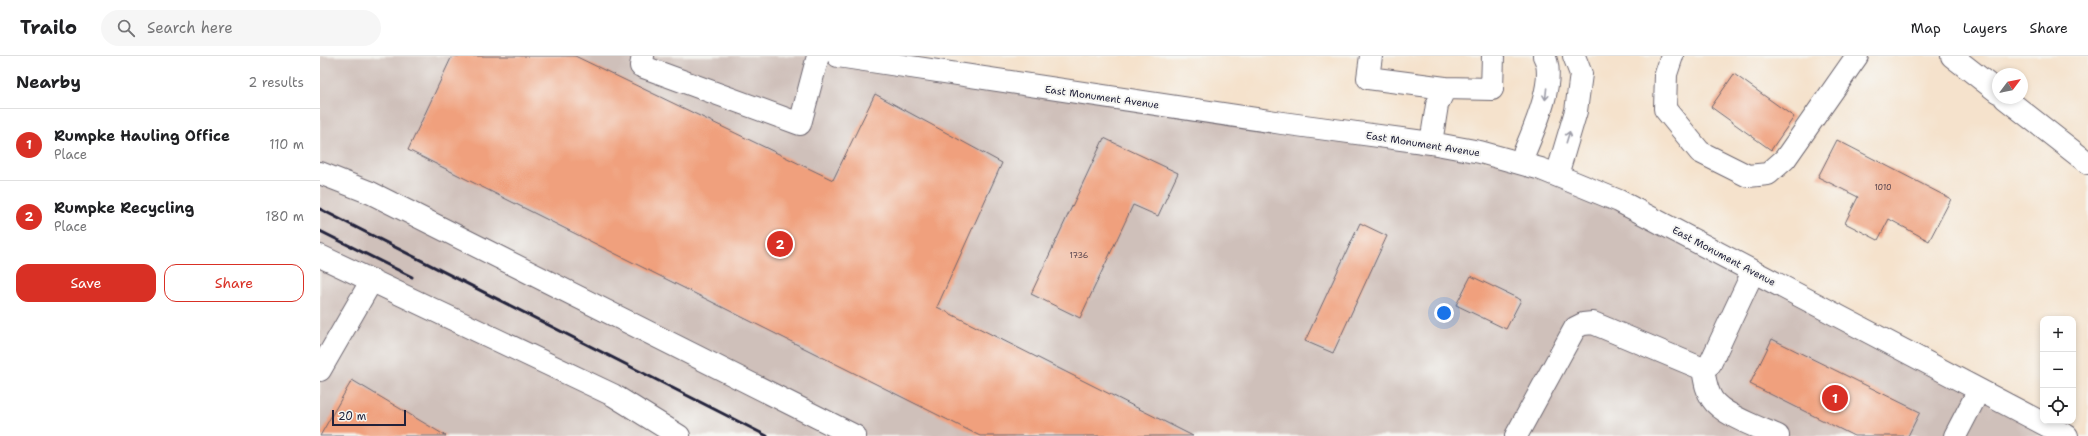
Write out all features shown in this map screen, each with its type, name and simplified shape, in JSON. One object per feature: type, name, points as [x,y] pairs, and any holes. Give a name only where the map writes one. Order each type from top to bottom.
[{"type":"street","points":[[643,56],[641,66],[800,124],[818,56]]},
{"type":"street","name":"East Monument Avenue","points":[[838,56],[1266,121],[1431,143],[1480,152],[1520,163],[1557,175],[1619,201],[2067,436]]},
{"type":"street","points":[[1371,56],[1368,78],[1445,88],[1492,90],[1493,56]]},
{"type":"street","points":[[1520,163],[1546,98],[1547,62],[1544,56]]},
{"type":"street","points":[[1557,175],[1576,111],[1581,74],[1574,56]]},
{"type":"street","points":[[1672,56],[1666,74],[1665,109],[1700,152],[1748,176],[1768,174],[1785,159],[1857,56]]},
{"type":"street","points":[[1952,56],[1992,87]]},
{"type":"street","points":[[1431,143],[1437,105],[1445,88]]},
{"type":"street","points":[[2014,104],[2088,163]]},
{"type":"street","points":[[320,173],[371,193],[855,436]]},
{"type":"street","points":[[320,256],[613,395],[679,436]]},
{"type":"street","points":[[1703,369],[1710,364],[1754,272]]},
{"type":"street","points":[[320,370],[372,280]]},
{"type":"street","points":[[1516,436],[1569,338],[1575,328],[1583,324],[1593,323],[1703,369]]},
{"type":"street","points":[[1703,369],[1706,387],[1717,404],[1725,411],[1778,436]]},
{"type":"street","points":[[1956,436],[1979,390]]},
{"type":"shaded area","points":[[320,56],[815,56],[1541,169],[2065,436],[320,436]]},
{"type":"building","points":[[452,56],[575,56],[833,180],[875,94],[1002,163],[937,307],[1193,436],[980,436],[408,150]]},
{"type":"building","points":[[1734,74],[1794,117],[1771,150],[1711,107]]},
{"type":"building","points":[[1104,138],[1178,173],[1158,216],[1133,205],[1080,318],[1031,294]]},
{"type":"building","points":[[1837,140],[1951,199],[1929,241],[1889,219],[1878,240],[1845,223],[1858,197],[1818,177]]},
{"type":"building","points":[[1360,223],[1387,236],[1333,353],[1305,341]]},
{"type":"building","points":[[1471,276],[1521,300],[1506,329],[1456,305]]},
{"type":"building","points":[[1772,339],[1920,412],[1908,436],[1854,436],[1750,384]]},
{"type":"building","points":[[352,380],[446,436],[320,436]]},
{"type":"railway","points":[[320,209],[767,436]]},
{"type":"railway","points":[[320,231],[412,277]]},
{"type":"place","name":"Rumpke Recycling","points":[[780,244]]},
{"type":"place","name":"Rumpke Hauling Office","points":[[1835,398]]}]
